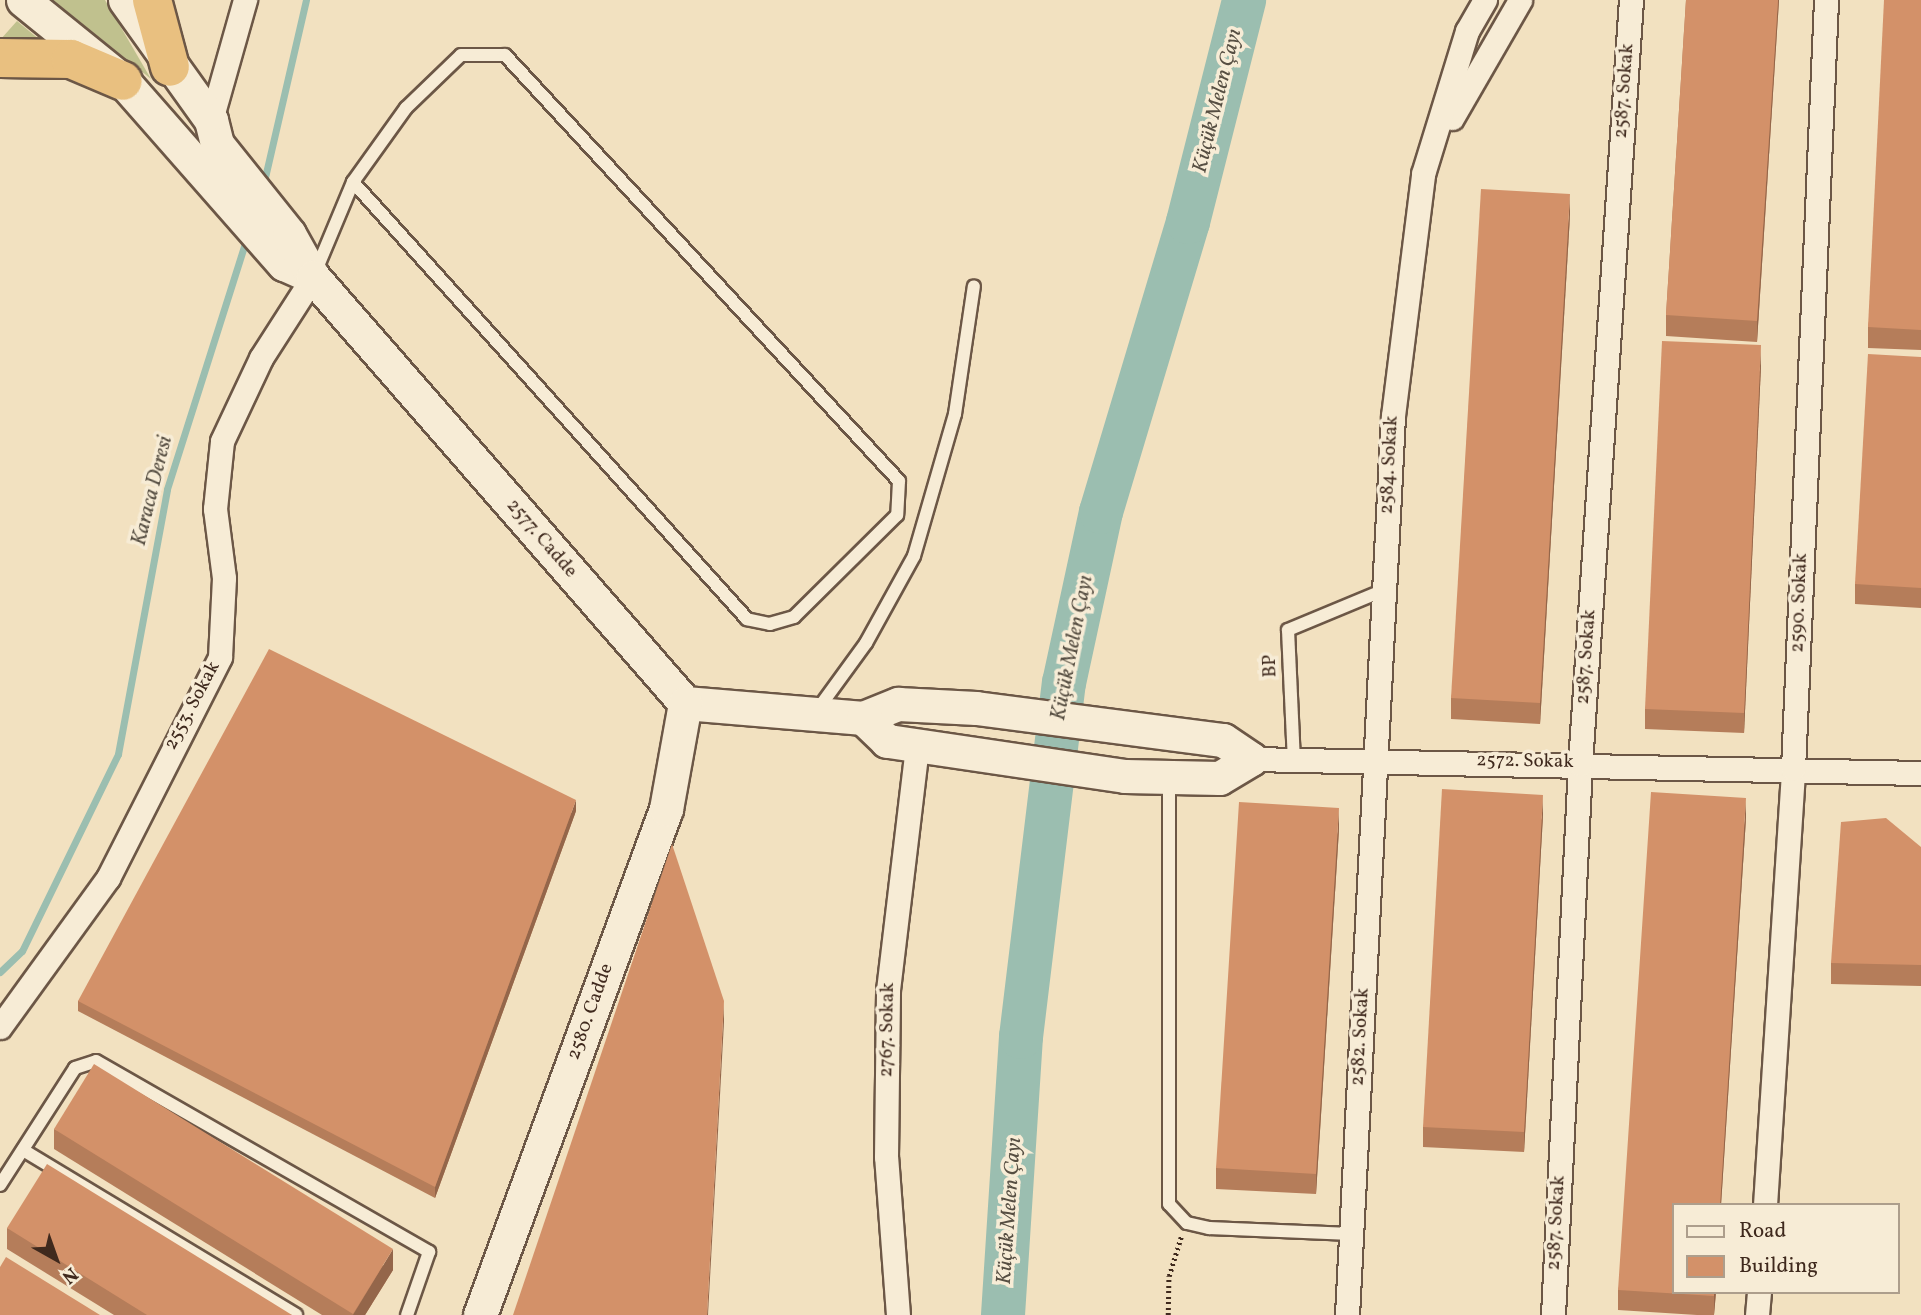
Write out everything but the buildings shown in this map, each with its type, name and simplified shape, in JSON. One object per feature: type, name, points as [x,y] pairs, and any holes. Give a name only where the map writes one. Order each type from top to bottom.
[{"type":"highway","points":[[152,0],[170,67]]},
{"type":"highway","points":[[0,58],[71,59],[123,80]]},
{"type":"street","points":[[23,0],[123,80],[211,180],[296,258]]},
{"type":"street","points":[[125,0],[296,258]]},
{"type":"street","points":[[214,132],[245,0]]},
{"type":"street","name":"2584. Sokak","points":[[1376,759],[1393,416],[1423,174],[1467,31],[1485,0]]},
{"type":"street","name":"2584. Sokak","points":[[1423,174],[1520,0]]},
{"type":"street","name":"2587. Sokak","points":[[1553,1315],[1580,764],[1631,0]]},
{"type":"street","name":"2590. Sokak","points":[[1765,1203],[1793,769],[1826,0]]},
{"type":"street","name":"2577. Cadde","points":[[296,258],[685,703]]},
{"type":"street","name":"2553. Sokak","points":[[0,1027],[108,878],[220,657],[225,578],[215,509],[222,441],[261,358],[296,258]]},
{"type":"street","points":[[685,703],[863,718],[887,741],[970,757],[1125,776],[1219,778],[1251,759]]},
{"type":"street","name":"2580. Cadde","points":[[480,1315],[666,809],[685,703]]},
{"type":"street","name":"2572. Sokak","points":[[863,718],[898,704],[976,708],[1135,732],[1223,740],[1251,759],[1294,762],[1376,759],[1921,774]]},
{"type":"street","name":"2767. Sokak","points":[[898,1315],[886,1157],[888,990],[917,747]]},
{"type":"street","name":"2582. Sokak","points":[[1348,1315],[1376,759]]},
{"type":"street","points":[[1757,1315],[1759,1294]]},
{"type":"lane","points":[[296,258],[387,131],[451,61],[483,51],[515,60],[899,481],[900,505],[891,524],[794,617],[770,624],[747,619],[353,181]]},
{"type":"lane","points":[[813,714],[866,643],[914,556],[955,414],[974,286]]},
{"type":"lane","name":"BP","points":[[1294,762],[1288,631],[1384,590]]},
{"type":"lane","points":[[1169,776],[1169,1204],[1187,1223],[1351,1234]]},
{"type":"lane","points":[[0,1185],[75,1068],[96,1061],[429,1252],[407,1315]]},
{"type":"lane","points":[[23,1150],[296,1315]]},
{"type":"path","points":[[1168,1315],[1169,1276],[1187,1223]]},
{"type":"green space","points":[[53,0],[105,0],[151,79]]},
{"type":"green space","points":[[17,21],[40,40],[0,40]]},
{"type":"waterway","name":"Karaca Deresi","points":[[263,186],[306,0]]},
{"type":"waterway","name":"Küçük Melen Çayı","points":[[1003,1315],[1021,1037],[1064,683],[1101,512],[1188,222],[1244,0]]},
{"type":"waterway","name":"Karaca Deresi","points":[[0,972],[22,951],[118,754],[167,489],[247,237]]}]
